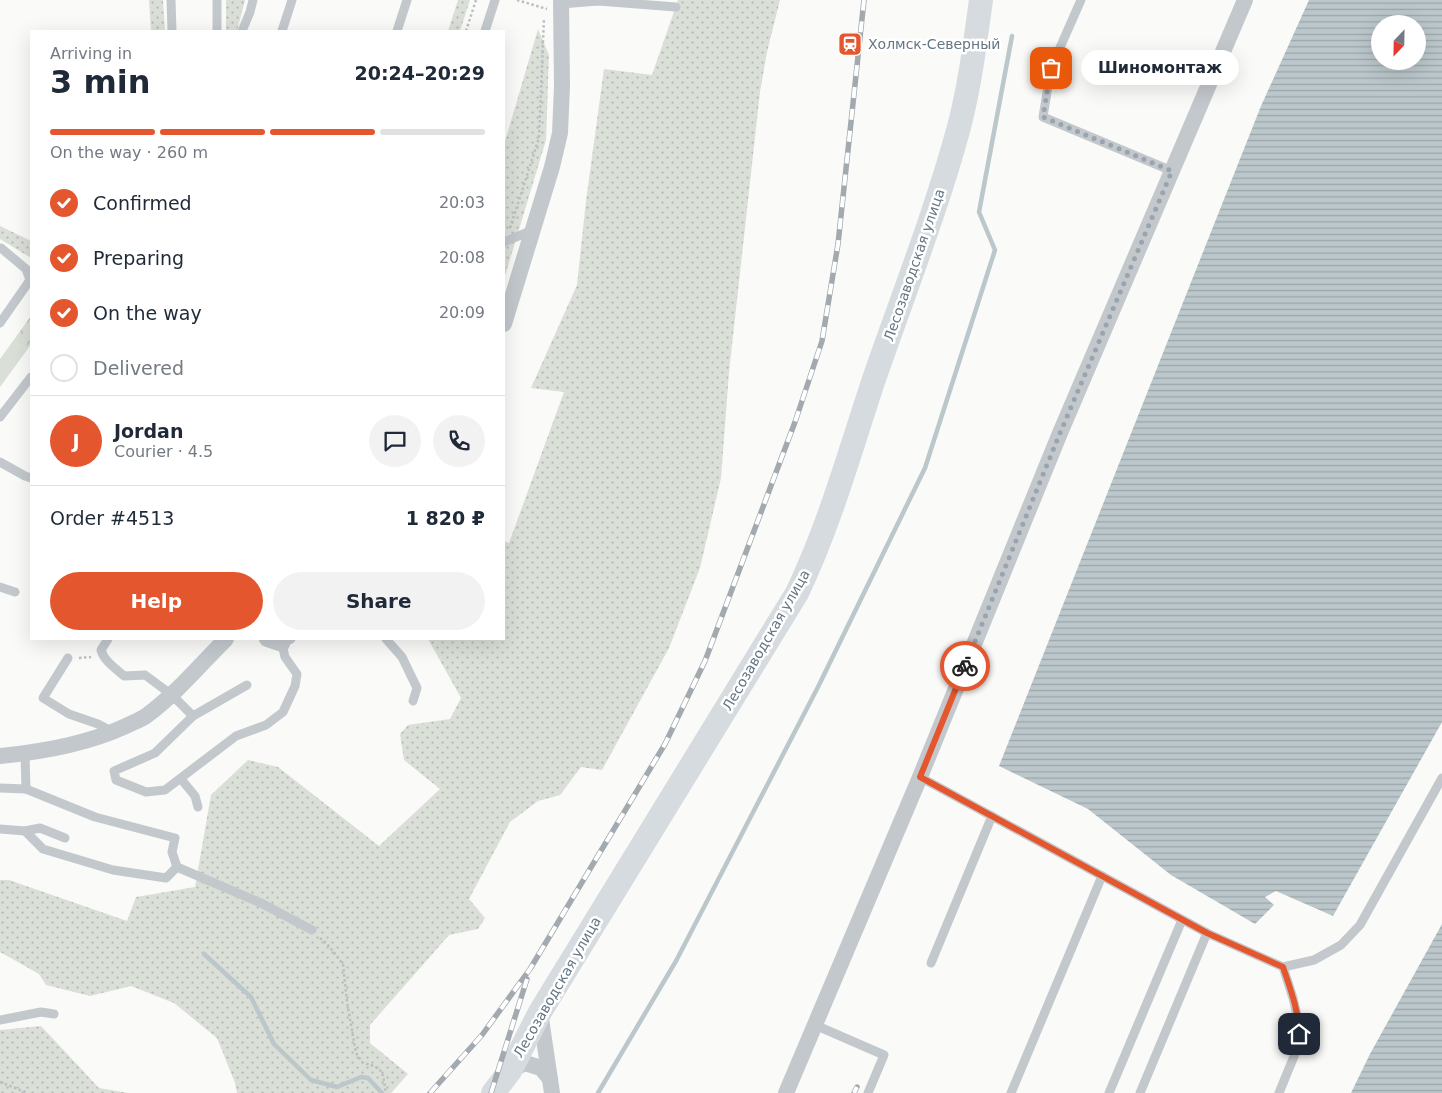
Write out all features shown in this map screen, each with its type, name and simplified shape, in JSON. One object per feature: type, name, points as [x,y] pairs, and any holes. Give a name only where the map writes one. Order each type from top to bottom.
[{"type":"main road","name":"Лесозаводская улица","points":[[493,1093],[510,1070],[540,1012],[797,593],[810,565],[828,520],[849,452],[943,180],[959,126],[972,67],[981,0]]},
{"type":"street","points":[[786,1093],[920,777],[1060,433],[1245,0]]},
{"type":"street","points":[[505,321],[552,167],[560,133],[562,86],[561,6]]},
{"type":"street","points":[[0,756],[25,754],[73,744],[113,732],[145,717],[172,695],[225,640]]},
{"type":"street","points":[[540,1012],[551,1086]]},
{"type":"street","points":[[510,1070],[525,1063],[541,1068],[551,1086]]},
{"type":"lane","points":[[171,0],[172,30]]},
{"type":"lane","points":[[217,0],[217,30]]},
{"type":"lane","points":[[242,30],[253,0]]},
{"type":"lane","points":[[282,30],[292,0]]},
{"type":"lane","points":[[397,30],[407,0]]},
{"type":"lane","points":[[486,30],[495,0]]},
{"type":"lane","points":[[561,6],[598,0],[676,7]]},
{"type":"lane","points":[[1082,0],[1051,68],[1043,117],[1172,171]]},
{"type":"lane","points":[[505,241],[532,230]]},
{"type":"lane","points":[[1,248],[26,269],[30,278]]},
{"type":"lane","points":[[0,322],[30,281]]},
{"type":"lane","points":[[0,418],[30,378]]},
{"type":"lane","points":[[0,462],[28,477]]},
{"type":"lane","points":[[0,587],[15,592]]},
{"type":"lane","points":[[107,640],[100,650],[102,656],[124,676],[145,675],[172,695],[192,716]]},
{"type":"lane","points":[[387,640],[402,657],[417,688],[413,701]]},
{"type":"lane","points":[[247,685],[192,716],[155,753],[114,771],[116,780],[146,792],[165,790],[236,736],[266,725],[282,712],[295,686],[297,674],[285,657],[280,641]]},
{"type":"lane","points":[[68,658],[43,698],[69,714],[98,724],[113,732]]},
{"type":"lane","points":[[25,754],[26,788]]},
{"type":"lane","points":[[920,777],[1182,920],[1283,967],[1314,960],[1341,945],[1360,925],[1442,778]]},
{"type":"lane","points":[[181,779],[194,796],[198,807]]},
{"type":"lane","points":[[0,788],[26,788],[95,817],[174,838],[172,852],[176,866]]},
{"type":"lane","points":[[931,963],[992,816]]},
{"type":"lane","points":[[0,829],[26,831],[40,828],[65,838]]},
{"type":"lane","points":[[26,831],[43,849],[113,870],[166,878],[176,866]]},
{"type":"lane","points":[[176,866],[261,903],[312,930]]},
{"type":"lane","points":[[1011,1093],[1102,876]]},
{"type":"lane","points":[[1109,1093],[1182,920]]},
{"type":"lane","points":[[1140,1093],[1207,933]]},
{"type":"lane","points":[[1279,1093],[1298,1044],[1299,1030],[1293,998],[1283,967]]},
{"type":"lane","points":[[0,1020],[41,1012],[54,1014]]},
{"type":"lane","points":[[815,1025],[884,1056],[868,1093]]},
{"type":"path","points":[[466,30],[476,0]]},
{"type":"path","points":[[517,0],[561,6]]},
{"type":"path","points":[[505,241],[539,138],[544,18]]},
{"type":"path","points":[[68,658],[102,656]]},
{"type":"path","points":[[312,930],[328,945],[343,964],[347,1002],[356,1053],[362,1063],[376,1066],[382,1072],[386,1093]]},
{"type":"path","points":[[0,1082],[28,1093]]},
{"type":"green space","points":[[149,0],[163,0],[165,30],[151,30]]},
{"type":"green space","points":[[226,0],[245,0],[237,30],[226,30]]},
{"type":"green space","points":[[458,0],[470,0],[460,30],[448,30]]},
{"type":"green space","points":[[678,0],[780,0],[767,52],[760,92],[729,372],[721,478],[700,568],[669,648],[602,770],[581,767],[560,795],[538,801],[510,822],[469,899],[485,918],[478,929],[449,935],[370,1025],[370,1043],[408,1074],[391,1093],[237,1093],[235,1083],[217,1038],[174,1003],[131,986],[90,996],[46,985],[39,974],[0,952],[0,880],[9,880],[127,921],[136,897],[195,887],[211,795],[248,760],[278,767],[379,846],[440,789],[404,760],[400,734],[408,725],[450,719],[461,698],[429,640],[505,640],[505,541],[509,543],[564,392],[531,388],[577,285],[604,69],[652,75]]},
{"type":"green space","points":[[538,29],[549,55],[546,140],[505,276],[505,142]]},
{"type":"green space","points":[[0,226],[30,241],[30,257],[0,239]]},
{"type":"green space","points":[[30,317],[30,346],[27,350],[13,341]]},
{"type":"green space","points":[[13,341],[27,350],[0,387],[0,359]]},
{"type":"green space","points":[[41,1026],[99,1088],[128,1093],[0,1093],[0,1030]]},
{"type":"shaded area","points":[[1309,0],[1442,0],[1442,722],[1333,916],[1276,891],[1265,897],[1274,905],[1255,924],[1171,875],[1088,809],[999,766],[1261,106]]},
{"type":"shaded area","points":[[1442,924],[1442,1093],[1351,1093],[1370,1054]]},
{"type":"waterway","points":[[598,1093],[676,961],[818,687],[925,468],[995,250],[979,212],[1012,36]]},
{"type":"waterway","points":[[204,954],[251,997],[274,1044],[311,1080],[337,1087],[361,1077],[368,1078],[382,1093]]},
{"type":"railway","points":[[430,1093],[482,1035],[530,969],[665,744],[705,661],[795,422],[822,341],[838,244],[864,0]]},
{"type":"railway","points":[[491,1093],[527,979]]},
{"type":"railway","points":[[854,1093],[857,1087]]},
{"type":"way so far","points":[[965,666],[1060,433],[1172,171],[1043,117],[1051,68]]},
{"type":"place","name":"Холмск-Северный","points":[[850,44]]},
{"type":"place","name":"Шиномонтаж","points":[[1051,68]]},
{"type":"route","points":[[965,666],[920,777],[1207,933],[1283,967],[1293,998],[1299,1024],[1299,1034]]}]
